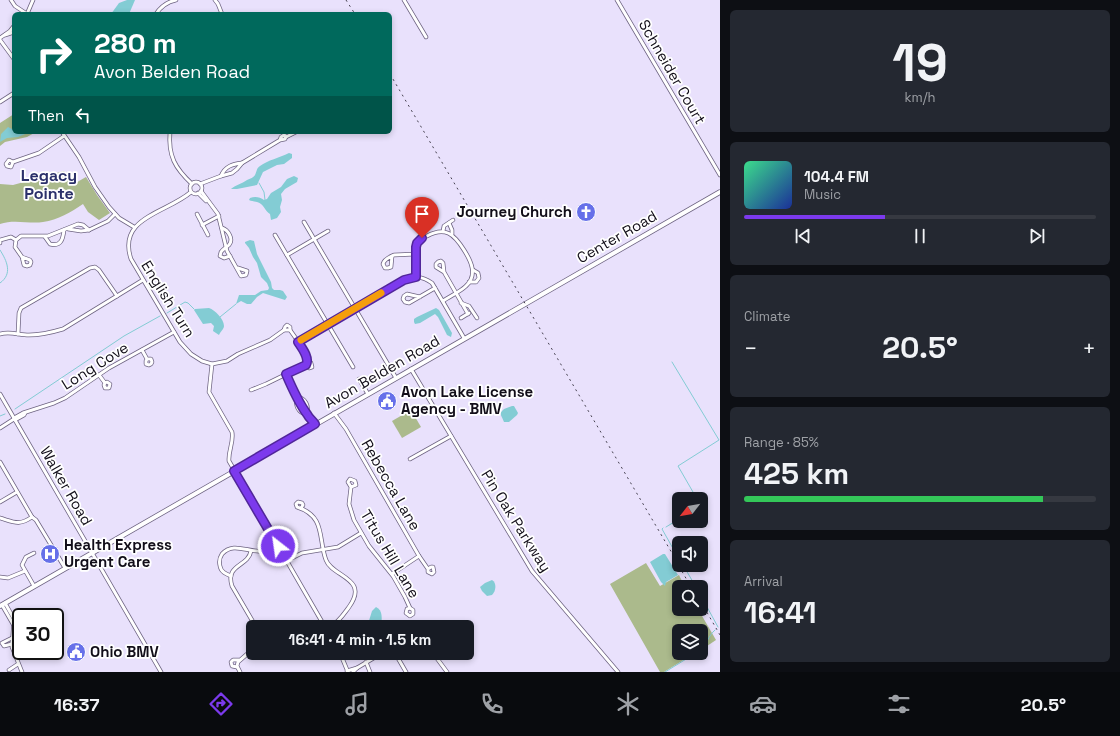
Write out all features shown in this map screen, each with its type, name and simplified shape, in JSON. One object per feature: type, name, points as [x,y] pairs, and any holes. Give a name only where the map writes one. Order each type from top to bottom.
[{"type":"main road","name":"Center Road","points":[[526,304],[720,192]]},
{"type":"main road","name":"Avon Belden Road","points":[[2,605],[464,338],[526,304]]},
{"type":"street","points":[[11,0],[15,6],[24,12]]},
{"type":"street","points":[[28,12],[33,0]]},
{"type":"street","points":[[158,12],[168,2],[176,0]]},
{"type":"street","points":[[214,0],[218,4],[221,12]]},
{"type":"street","points":[[404,0],[426,37]]},
{"type":"street","name":"Schneider Court","points":[[617,0],[720,175]]},
{"type":"street","points":[[12,32],[0,39],[12,56]]},
{"type":"street","points":[[0,102],[12,94]]},
{"type":"street","points":[[170,134],[170,151],[173,161],[180,172],[192,184]]},
{"type":"street","points":[[201,186],[221,176],[232,173],[242,163],[280,140],[285,139],[286,136],[291,134]]},
{"type":"street","points":[[13,162],[39,153],[64,136],[79,157],[100,195],[115,214],[134,227],[143,220],[182,199],[191,192]]},
{"type":"street","points":[[221,176],[228,167],[242,163]]},
{"type":"street","points":[[192,184],[195,182],[201,186]]},
{"type":"street","points":[[191,192],[190,189],[192,184]]},
{"type":"street","points":[[201,186],[200,192],[214,208],[222,228],[226,247],[238,268]]},
{"type":"street","points":[[191,192],[195,194],[200,192]]},
{"type":"street","points":[[68,228],[81,231],[89,230],[115,214]]},
{"type":"street","points":[[197,214],[208,235]]},
{"type":"street","points":[[202,224],[218,216]]},
{"type":"street","points":[[443,231],[444,226],[453,220]]},
{"type":"street","points":[[304,222],[396,378]]},
{"type":"street","points":[[449,223],[452,234]]},
{"type":"street","points":[[22,257],[15,247],[16,240],[21,236],[45,237],[78,224],[83,225],[89,230]]},
{"type":"street","name":"English Turn","points":[[134,227],[129,235],[127,249],[131,259],[180,342],[191,354],[202,361],[212,364]]},
{"type":"street","points":[[222,228],[227,231],[231,242],[221,252],[220,256],[224,258],[230,256]]},
{"type":"street","points":[[45,237],[50,244],[55,245],[63,238],[64,230]]},
{"type":"street","points":[[287,256],[328,231]]},
{"type":"street","points":[[416,277],[416,247],[419,240],[434,232],[443,231],[452,234],[457,238],[470,259],[473,270],[467,286],[443,301]]},
{"type":"street","points":[[275,235],[353,367]]},
{"type":"street","points":[[0,241],[11,237],[16,240]]},
{"type":"street","points":[[392,256],[400,254],[416,254]]},
{"type":"street","points":[[18,334],[19,314],[22,308],[90,268],[94,267],[100,270],[117,296]]},
{"type":"street","points":[[469,282],[476,282],[479,278],[478,273],[473,270]]},
{"type":"street","points":[[444,272],[468,314]]},
{"type":"street","points":[[298,342],[404,280],[416,277],[427,280],[435,288],[464,338]]},
{"type":"street","points":[[0,334],[8,332],[30,335],[64,329],[143,280]]},
{"type":"street","points":[[420,297],[407,294],[403,299],[405,302],[409,303],[420,297],[435,288]]},
{"type":"street","points":[[461,303],[467,304],[476,318]]},
{"type":"street","points":[[461,318],[473,312]]},
{"type":"street","points":[[251,390],[307,364],[298,342],[290,330],[284,330],[270,340],[227,361],[212,364],[209,392],[232,432],[233,437],[229,461],[321,620]]},
{"type":"street","name":"Long Cove","points":[[0,428],[23,413],[65,398],[118,362],[174,332]]},
{"type":"street","points":[[142,350],[147,359]]},
{"type":"street","name":"Pin Oak Parkway","points":[[411,369],[532,571],[618,672]]},
{"type":"street","points":[[286,374],[307,415],[311,418],[313,425]]},
{"type":"street","points":[[100,375],[105,383]]},
{"type":"street","points":[[359,379],[368,394]]},
{"type":"street","name":"Walker Road","points":[[0,394],[161,672]]},
{"type":"street","name":"Rebecca Lane","points":[[334,413],[346,429],[428,569]]},
{"type":"street","points":[[410,459],[451,436]]},
{"type":"street","points":[[0,462],[32,517],[38,521],[65,568]]},
{"type":"street","name":"Titus Hill Lane","points":[[351,487],[349,500],[354,520],[371,550],[392,574],[406,597],[410,608]]},
{"type":"street","points":[[0,502],[17,492]]},
{"type":"street","points":[[301,508],[311,514],[319,527],[325,558],[328,564],[348,579],[354,587],[355,597],[353,602],[339,620]]},
{"type":"street","points":[[0,518],[22,523],[32,517]]},
{"type":"street","points":[[286,560],[300,553],[338,546],[361,533]]},
{"type":"street","points":[[231,576],[224,572],[221,568],[220,560],[222,554],[227,550],[233,548],[251,551],[264,550],[276,544]]},
{"type":"street","points":[[251,551],[248,558],[235,568],[231,576],[232,586],[252,620]]},
{"type":"street","points":[[34,553],[24,560],[22,565],[34,586]]},
{"type":"street","points":[[392,574],[419,556]]},
{"type":"street","points":[[0,576],[8,578],[25,571]]},
{"type":"street","points":[[2,605],[12,622]]},
{"type":"street","points":[[2,642],[12,638]]},
{"type":"street","points":[[2,642],[12,643]]},
{"type":"street","points":[[0,649],[2,642]]},
{"type":"street","points":[[237,667],[239,660],[246,654]]},
{"type":"street","points":[[17,660],[22,672]]},
{"type":"street","points":[[239,660],[233,660],[231,662],[232,666],[237,667],[240,672]]},
{"type":"street","points":[[343,660],[348,671],[357,668]]},
{"type":"street","points":[[353,672],[370,660]]},
{"type":"street","points":[[399,660],[406,672]]},
{"type":"street","points":[[438,660],[447,672]]},
{"type":"street","points":[[366,662],[370,672]]},
{"type":"street","points":[[9,670],[18,664]]},
{"type":"shaded area","points":[[127,0],[135,0],[130,12],[112,12],[119,3]]},
{"type":"shaded area","points":[[12,115],[12,134],[32,134],[27,137],[5,142],[0,146],[0,123]]},
{"type":"shaded area","points":[[8,127],[12,129],[12,134],[25,134],[18,137],[7,138],[0,142],[1,134]]},
{"type":"shaded area","points":[[289,153],[292,154],[292,158],[284,164],[277,165],[263,172],[257,185],[231,189],[254,176],[258,168],[263,164]]},
{"type":"shaded area","points":[[64,171],[72,185],[86,177],[110,213],[99,220],[88,212],[83,204],[64,215],[49,221],[11,222],[0,224],[0,184],[13,185]]},
{"type":"shaded area","points":[[294,176],[298,178],[297,182],[285,189],[281,194],[281,212],[277,218],[271,220],[270,214],[262,205],[258,202],[249,200],[250,198],[254,197],[264,200],[267,199],[271,193],[281,187],[287,179]]},
{"type":"shaded area","points":[[250,240],[254,241],[257,254],[271,282],[272,288],[274,290],[283,291],[287,297],[285,300],[263,293],[251,304],[241,301],[236,304],[239,295],[255,295],[261,291],[268,290],[269,288],[267,283],[261,277],[257,263],[245,243]]},
{"type":"shaded area","points":[[209,308],[219,315],[224,323],[224,327],[219,335],[213,331],[214,326],[211,323],[203,324],[194,310]]},
{"type":"shaded area","points":[[436,308],[439,310],[452,333],[451,337],[447,335],[435,314],[420,323],[415,324],[414,319]]},
{"type":"shaded area","points":[[514,406],[518,413],[517,415],[509,422],[504,422],[500,413],[504,409]]},
{"type":"shaded area","points":[[411,410],[421,427],[402,438],[392,421]]},
{"type":"shaded area","points":[[665,554],[672,565],[672,572],[676,572],[678,575],[666,582],[665,586],[661,582],[650,562]]},
{"type":"shaded area","points":[[646,563],[660,586],[679,575],[682,580],[672,580],[672,616],[702,616],[707,624],[672,624],[672,660],[684,660],[664,672],[660,672],[610,584]]},
{"type":"shaded area","points":[[492,580],[495,583],[495,589],[492,595],[487,596],[480,587]]},
{"type":"shaded area","points":[[376,607],[378,608],[381,612],[382,620],[369,620],[372,611]]},
{"type":"shaded area","points":[[708,626],[716,640],[708,645]]},
{"type":"waterway","points":[[259,183],[264,192],[265,200]]},
{"type":"waterway","points":[[0,250],[8,267],[8,272],[0,283]]},
{"type":"waterway","points":[[167,313],[185,302],[194,309]]},
{"type":"waterway","points":[[220,317],[236,304]]},
{"type":"waterway","points":[[15,409],[124,336],[160,316]]},
{"type":"waterway","points":[[672,362],[719,440],[678,466],[693,492]]},
{"type":"waterway","points":[[0,416],[5,414]]},
{"type":"waterway","points":[[666,527],[672,523]]},
{"type":"waterway","points":[[663,528],[662,529],[672,547]]},
{"type":"waterway","points":[[687,572],[692,580]]},
{"type":"waterway","points":[[708,609],[718,627]]},
{"type":"waterway","points":[[708,640],[715,630]]},
{"type":"waterway","points":[[665,672],[685,660]]},
{"type":"railway","points":[[346,0],[354,12]]},
{"type":"railway","points":[[392,77],[672,553]]},
{"type":"railway","points":[[682,572],[687,580]]},
{"type":"railway","points":[[708,614],[720,635]]},
{"type":"slow traffic","points":[[301,340],[381,293]]},
{"type":"place","name":"Journey Church","points":[[586,212]]},
{"type":"place","name":"Avon Lake License Agency - BMV","points":[[387,401]]},
{"type":"place","name":"Health Express Urgent Care","points":[[50,554]]},
{"type":"place","name":"Ohio BMV","points":[[76,652]]},
{"type":"district","name":"Legacy Pointe","points":[[49,184]]},
{"type":"route","points":[[278,546],[234,471],[315,424],[311,418],[307,416],[294,393],[286,374],[306,365],[308,362],[302,347],[298,342],[404,280],[416,277],[416,247],[417,243],[422,238]]}]
